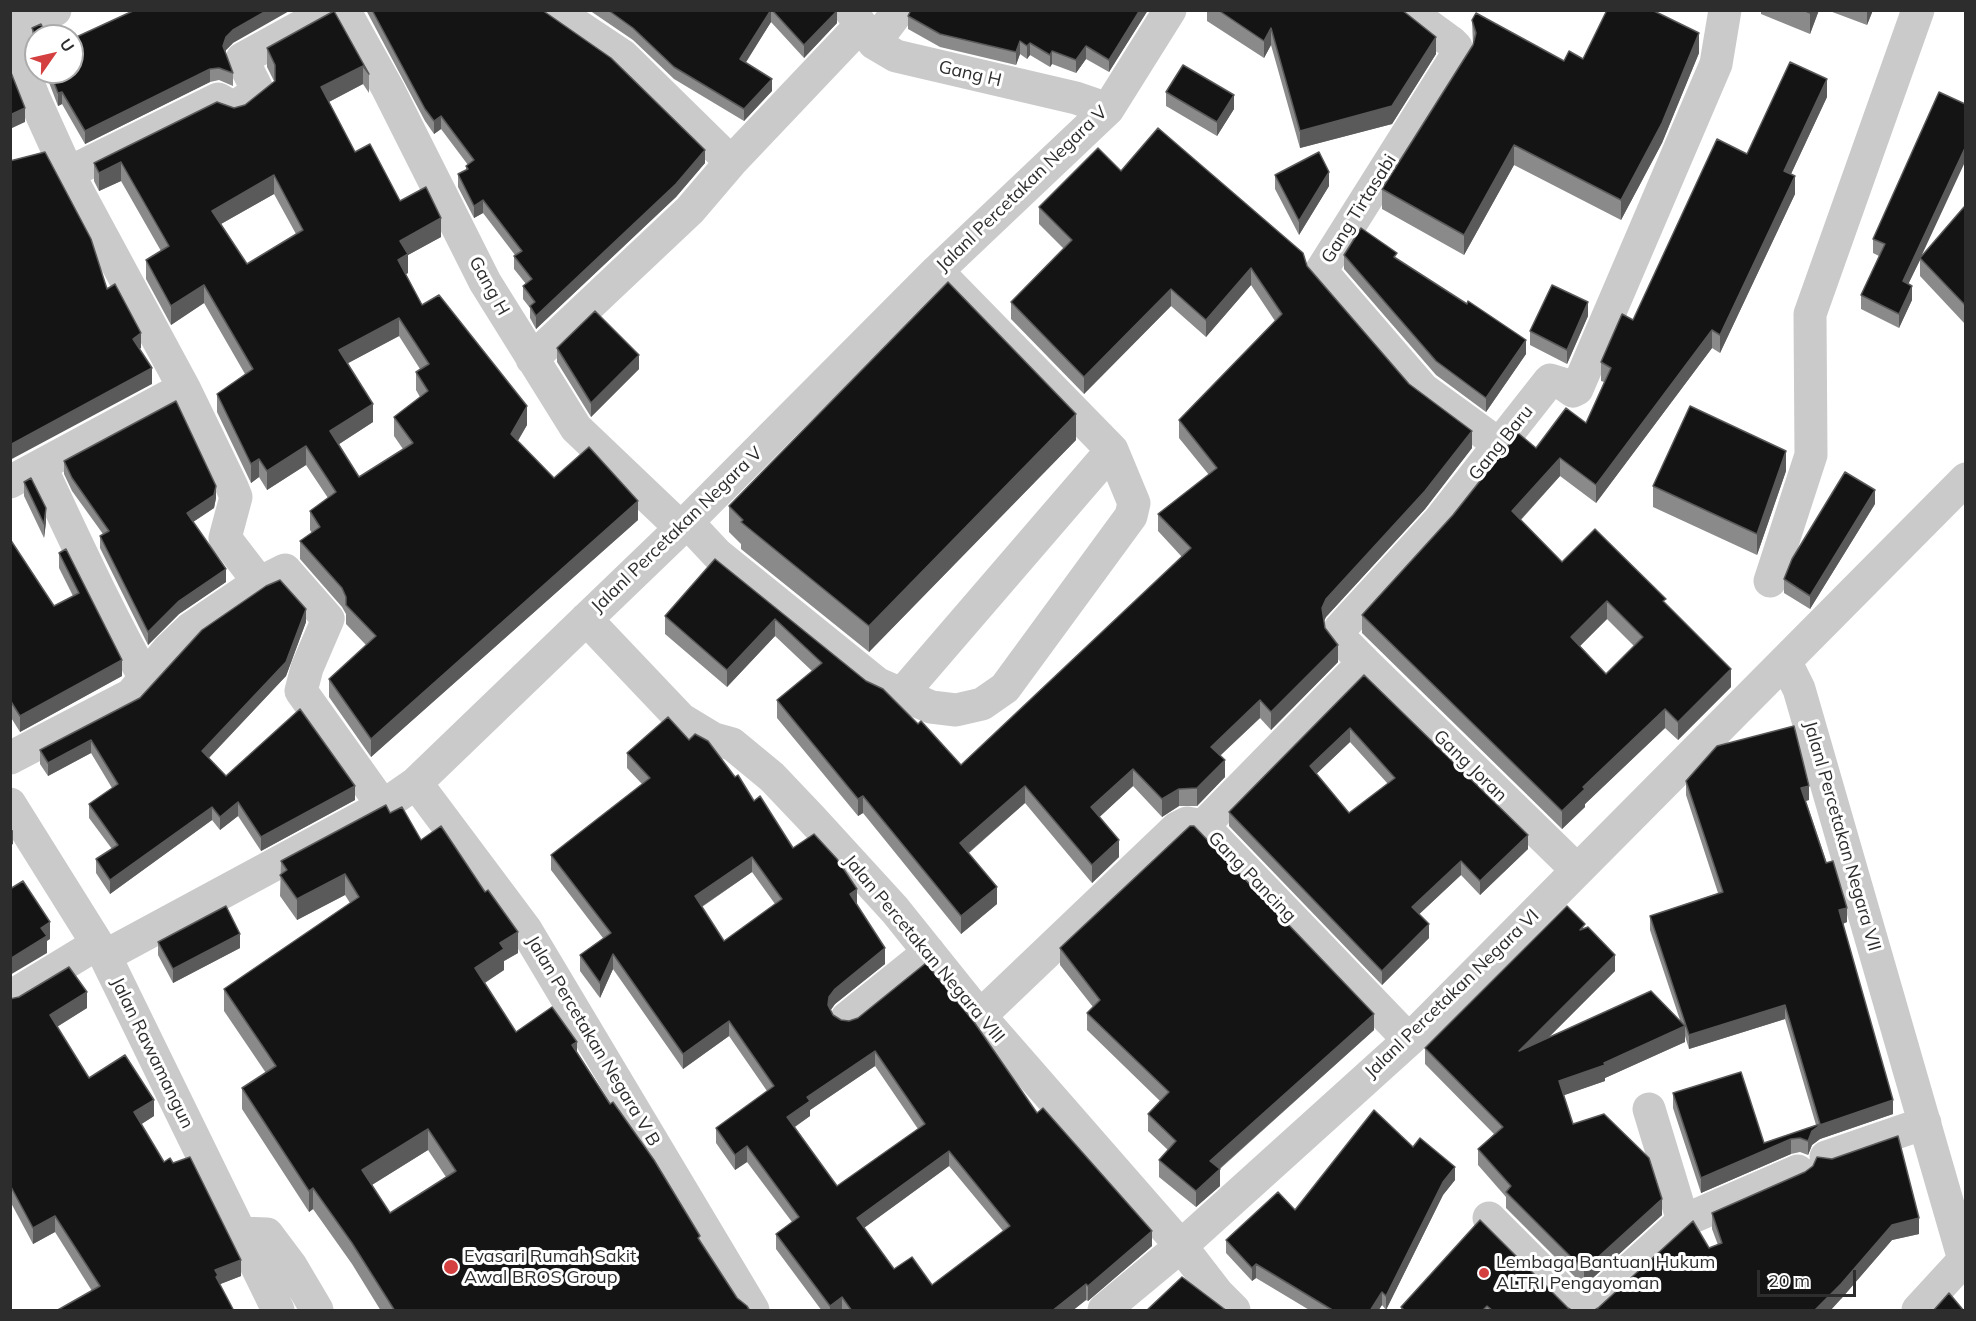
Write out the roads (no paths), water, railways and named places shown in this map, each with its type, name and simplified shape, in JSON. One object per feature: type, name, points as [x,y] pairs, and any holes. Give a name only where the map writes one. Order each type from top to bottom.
[{"type":"street","points":[[55,10],[10,33],[34,98],[68,173],[184,388],[236,497],[225,538],[260,582]]},
{"type":"street","points":[[68,173],[218,99],[234,108],[258,91],[242,59],[332,10]]},
{"type":"street","name":"Gang H","points":[[344,10],[388,89],[485,282],[576,428],[717,554],[878,684],[931,707],[956,710],[982,704],[1005,688],[1131,516],[1134,503],[1112,450]]},
{"type":"street","points":[[554,10],[623,56],[730,162]]},
{"type":"street","points":[[532,359],[690,210],[730,162],[862,26],[900,10]]},
{"type":"street","name":"Jalanl Percetakan Negara V","points":[[10,997],[383,806],[416,783],[684,525],[937,271],[1108,109],[1170,10]]},
{"type":"street","name":"Gang Tirtasabi","points":[[1407,10],[1456,47],[1457,55],[1321,271],[1423,389],[1500,445]]},
{"type":"street","name":"Gang Baru","points":[[1364,662],[1343,641],[1340,629],[1439,521],[1550,380],[1563,384],[1573,391],[1577,389],[1716,64],[1725,10]]},
{"type":"street","points":[[1770,581],[1810,455],[1810,314],[1918,10]]},
{"type":"street","name":"Gang H","points":[[862,26],[896,56],[1076,98],[1108,109]]},
{"type":"street","points":[[901,695],[1112,450],[937,271]]},
{"type":"street","points":[[10,482],[184,388]]},
{"type":"street","points":[[40,466],[113,622],[144,678]]},
{"type":"street","points":[[1785,661],[1965,479]]},
{"type":"street","points":[[10,758],[131,695],[168,650],[190,629],[260,582],[285,570],[328,623],[307,668],[301,691],[383,806]]},
{"type":"street","name":"Jalan Percetakan Negara VIII","points":[[586,619],[681,719],[714,740],[732,744],[772,777],[895,910],[980,1016],[1181,1246],[1234,1311]]},
{"type":"street","name":"Jalanl Percetakan Negara VI","points":[[1104,1311],[1181,1246],[1409,1040],[1785,661]]},
{"type":"street","name":"Jalanl Percetakan Negara VII","points":[[1785,661],[1800,689],[1965,1260],[1918,1311]]},
{"type":"street","points":[[1203,826],[1364,662]]},
{"type":"street","name":"Gang Joran","points":[[1364,662],[1577,870]]},
{"type":"street","name":"Jalan Percetakan Negara V B","points":[[416,783],[526,930],[753,1311]]},
{"type":"street","name":"Jalan Rawamangun","points":[[10,804],[101,950],[278,1311]]},
{"type":"street","name":"Gang Pancing","points":[[980,1016],[1177,828],[1187,823],[1203,826],[1409,1040]]},
{"type":"street","points":[[847,1018],[929,952]]},
{"type":"street","points":[[1649,1109],[1683,1221]]},
{"type":"street","points":[[1489,1218],[1583,1311],[1683,1221],[1812,1164],[1925,1123]]},
{"type":"street","points":[[240,1233],[267,1234],[291,1266],[317,1311]]},
{"type":"place","name":"Evasari Rumah Sakit Awal BROS Group","points":[[451,1267]]},
{"type":"place","name":"Lembaga Bantuan Hukum ALTRI Pengayoman","points":[[1484,1273]]}]
